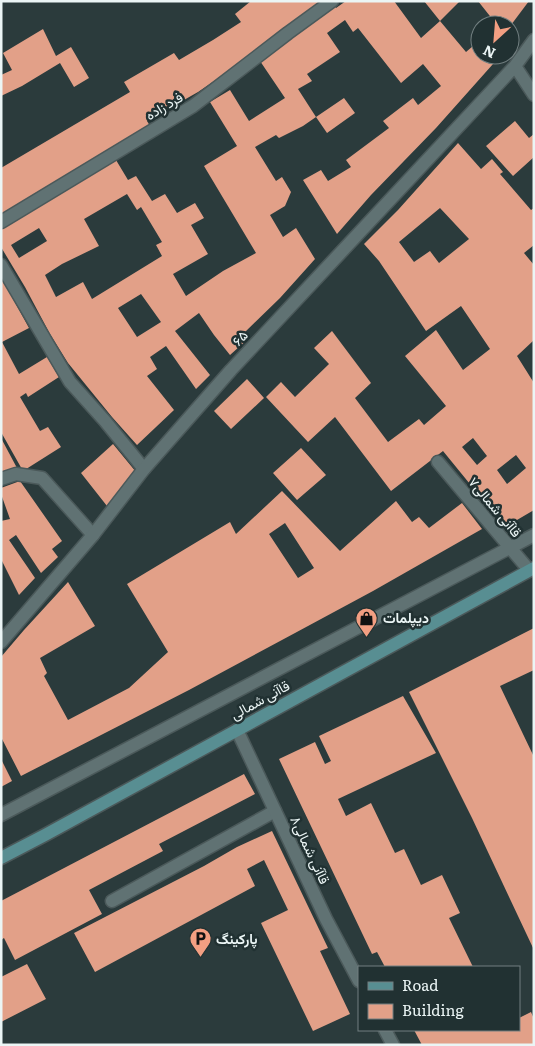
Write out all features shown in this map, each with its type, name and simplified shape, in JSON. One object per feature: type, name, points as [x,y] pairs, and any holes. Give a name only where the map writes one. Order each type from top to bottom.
[{"type":"main road","name":"قاآنی شمالی","points":[[1,858],[532,569]]},
{"type":"street","name":"فرد زاده","points":[[1,222],[193,106],[332,1]]},
{"type":"street","name":"۶۵","points":[[1,642],[93,534],[144,469],[255,344],[515,66],[534,40]]},
{"type":"street","points":[[515,66],[534,95]]},
{"type":"street","points":[[1,264],[70,382],[144,469]]},
{"type":"street","name":"قاآنی شمالی۷","points":[[438,462],[510,548],[532,569]]},
{"type":"street","points":[[1,479],[16,474],[42,478],[93,534]]},
{"type":"street","points":[[1,815],[534,534]]},
{"type":"street","name":"قاآنی شمالی۸","points":[[237,730],[326,919],[358,979]]},
{"type":"street","points":[[112,901],[275,811]]},
{"type":"street","points":[[386,1031],[393,1045]]},
{"type":"building","points":[[251,1],[325,1],[261,49],[198,92],[147,121],[150,126],[1,217],[1,168],[130,92],[124,82],[174,53],[179,60],[241,22],[235,14]]},
{"type":"building","points":[[346,1],[394,1],[421,38],[440,21],[466,52],[470,49],[470,65],[492,65],[337,234],[303,180],[321,170],[328,181],[351,167],[346,160],[389,128],[383,121],[413,98],[418,105],[441,86],[423,64],[401,83],[358,28],[353,32],[345,20],[327,33],[340,52],[307,74],[312,81],[298,89],[316,117],[279,138],[276,135],[255,147],[276,181],[282,177],[291,192],[285,206],[270,215],[283,237],[296,228],[315,259],[280,298],[244,333],[249,338],[230,355],[199,313],[175,331],[210,375],[196,389],[166,346],[150,357],[157,369],[147,376],[174,410],[137,445],[68,363],[1,247],[1,227],[116,160],[128,180],[136,176],[152,201],[165,194],[177,213],[195,203],[204,218],[191,225],[208,254],[173,274],[186,296],[223,271],[256,253],[204,166],[237,146],[210,102],[230,90],[249,121],[285,98],[260,61],[335,6],[336,8]],"holes":[[[127,194],[137,210],[141,207],[162,242],[156,245],[162,256],[92,299],[83,282],[56,297],[45,275],[62,264],[99,246],[84,219]],[[39,228],[47,241],[19,258],[11,245]],[[141,294],[161,322],[137,337],[118,308]]]},
{"type":"building","points":[[424,1],[460,1],[440,21]]},
{"type":"building","points":[[478,1],[529,1],[518,15],[489,15]]},
{"type":"building","points":[[43,29],[56,56],[71,47],[89,78],[74,87],[60,63],[22,86],[1,96],[1,75],[12,70],[3,53]]},
{"type":"building","points":[[344,98],[355,113],[327,133],[316,117]]},
{"type":"building","points":[[515,121],[529,138],[534,134],[534,157],[513,176],[486,146]]},
{"type":"building","points":[[458,143],[481,169],[492,159],[503,172],[500,174],[531,210],[534,208],[534,245],[524,253],[534,265],[534,340],[517,356],[534,383],[534,510],[505,527],[443,451],[391,491],[335,417],[308,442],[266,397],[281,382],[295,397],[329,364],[314,348],[332,331],[371,383],[355,398],[388,442],[419,419],[424,425],[446,406],[405,356],[436,330],[463,370],[490,349],[461,306],[426,331],[379,261],[364,244],[398,210]],"holes":[[[440,208],[469,239],[439,263],[430,251],[414,262],[399,242]],[[473,438],[487,456],[477,465],[462,447]],[[516,455],[526,468],[507,484],[497,470]]]},
{"type":"building","points":[[1,277],[29,328],[2,342],[19,374],[47,357],[59,377],[28,397],[26,393],[20,397],[40,431],[48,427],[61,447],[23,471],[1,432]]},
{"type":"building","points":[[247,379],[264,398],[231,429],[214,411]]},
{"type":"building","points":[[1,438],[17,468],[1,473]]},
{"type":"building","points":[[113,444],[136,472],[107,506],[81,473]]},
{"type":"building","points":[[301,448],[326,475],[297,500],[273,473]]},
{"type":"building","points":[[20,481],[62,541],[52,549],[58,557],[41,573],[16,535],[9,540],[35,578],[19,595],[1,559],[1,521],[10,519],[1,494],[1,488]]},
{"type":"building","points":[[282,491],[340,551],[396,501],[412,522],[419,517],[429,528],[462,503],[482,529],[373,591],[189,690],[21,776],[1,737],[1,657],[24,630],[68,582],[95,626],[40,658],[47,673],[44,676],[68,720],[129,688],[168,652],[127,584],[230,522],[236,534]],"holes":[[[285,523],[314,568],[298,578],[269,534]]]},
{"type":"building","points":[[534,628],[534,670],[500,686],[534,757],[534,950],[472,818],[409,692]]},
{"type":"building","points":[[403,696],[436,753],[338,799],[346,816],[371,803],[395,853],[404,849],[421,885],[442,875],[460,913],[449,918],[473,966],[384,966],[377,952],[372,954],[279,759],[315,742],[325,764],[331,761],[319,736]]},
{"type":"building","points":[[1,759],[12,781],[1,787]]},
{"type":"building","points":[[244,774],[255,794],[159,844],[163,851],[89,890],[102,914],[15,960],[4,938],[1,940],[1,901]]},
{"type":"building","points":[[272,831],[328,948],[320,951],[350,1014],[313,1031],[261,923],[288,910],[264,860],[247,869],[255,886],[95,972],[74,933],[237,847]]},
{"type":"building","points":[[27,964],[46,999],[1,1022],[1,977]]},
{"type":"building","points":[[531,1012],[534,1019],[534,1045],[422,1045],[415,1031],[520,1031],[520,1018]]},
{"type":"place","name":"دیپلمات","points":[[367,637]]},
{"type":"place","name":"پارکینگ","points":[[200,958]]}]
